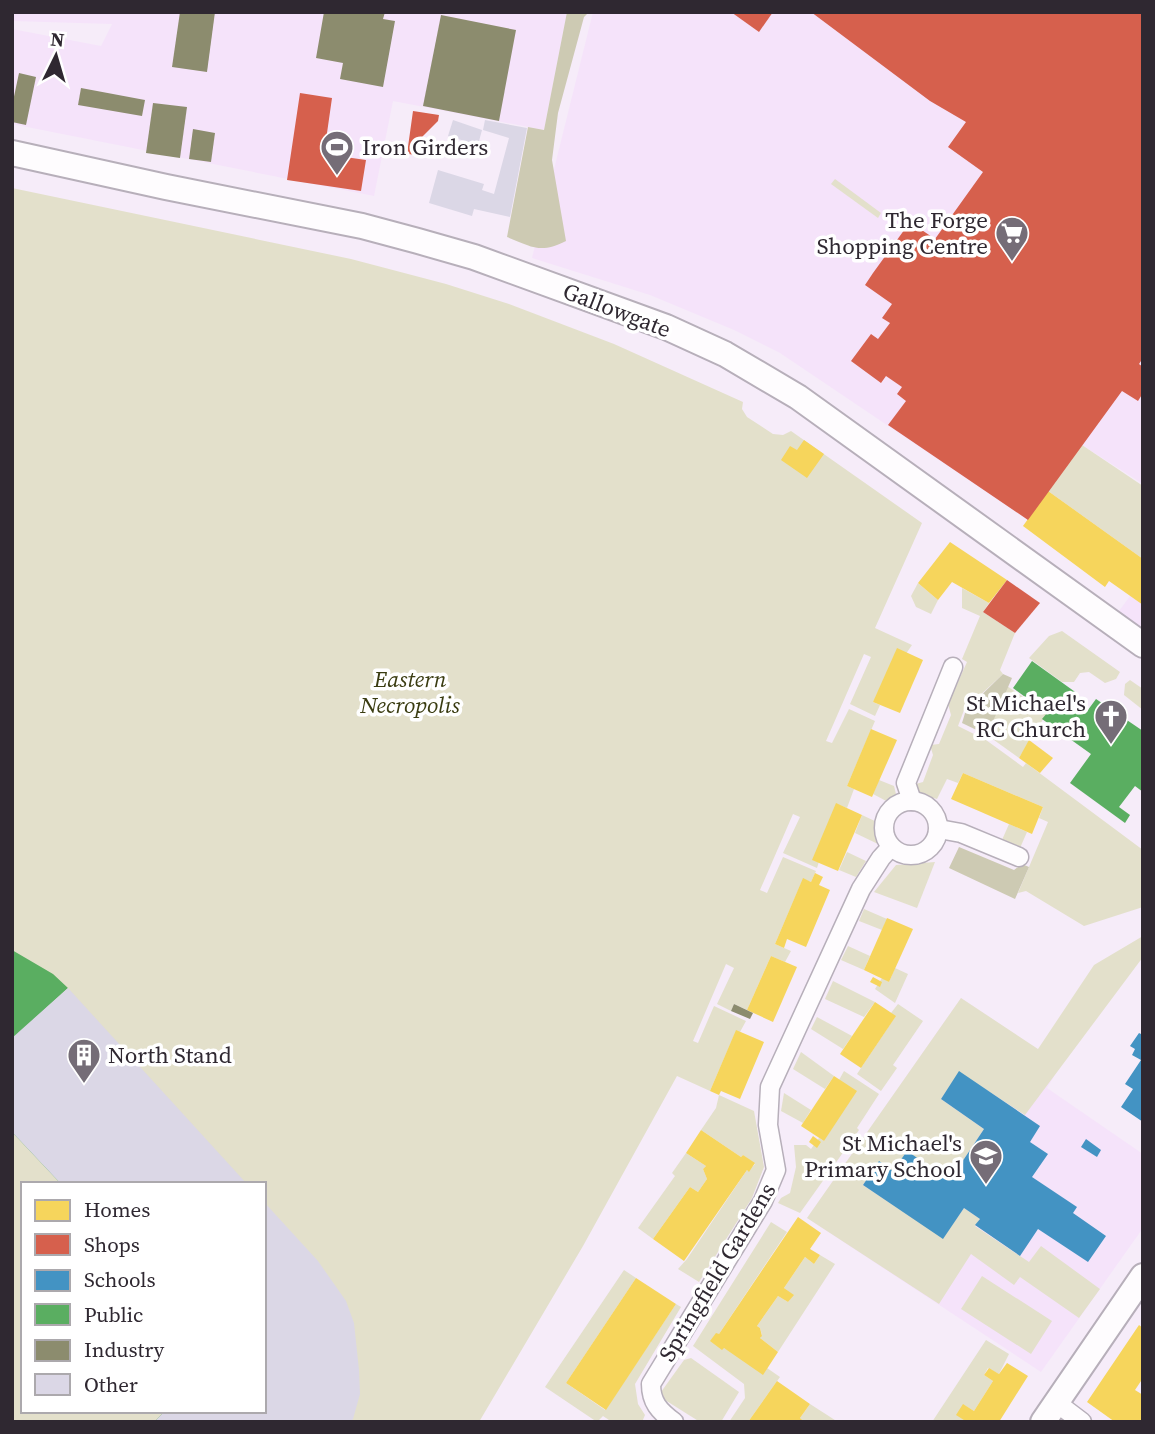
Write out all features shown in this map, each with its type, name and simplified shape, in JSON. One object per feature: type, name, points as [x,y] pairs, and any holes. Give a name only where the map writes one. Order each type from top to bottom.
[{"type":"street","name":"Gallowgate","points":[[12,153],[362,226],[474,257],[666,327],[743,363],[798,397],[1143,645]]},
{"type":"street","points":[[912,801],[906,783],[953,667]]},
{"type":"street","points":[[912,801],[932,810],[939,829],[932,846],[917,856],[899,853],[891,847],[884,831],[888,813],[903,802],[912,801]]},
{"type":"street","points":[[939,829],[961,833],[1019,857]]},
{"type":"street","name":"Springfield Gardens","points":[[674,1422],[661,1413],[651,1397],[651,1384],[763,1201],[776,1170],[768,1125],[771,1084],[861,889],[891,847]]},
{"type":"street","points":[[1082,1422],[1050,1412],[1143,1276]]},
{"type":"shaded area","points":[[12,12],[567,12],[544,130],[393,101],[374,196],[12,124],[12,29],[101,46],[112,24],[12,21]]},
{"type":"shaded area","points":[[567,12],[589,12],[584,17],[558,113],[552,160],[566,241],[536,248],[507,237],[528,127],[544,130]]},
{"type":"shaded area","points":[[593,12],[1143,12],[1143,484],[1082,445],[1028,520],[780,353],[734,330],[650,295],[532,258]]},
{"type":"shaded area","points":[[1136,588],[1143,593],[1143,651],[1108,626]]},
{"type":"shaded area","points":[[1003,674],[1012,678],[987,735],[962,723],[966,710]]},
{"type":"shaded area","points":[[959,847],[1014,870],[1022,864],[1029,867],[1015,899],[949,868]]},
{"type":"shaded area","name":"St Michael's Primary School","points":[[961,998],[1061,1065],[1047,1088],[1143,1154],[1143,1228],[1041,1372],[807,1218]]},
{"type":"green space","points":[[835,179],[881,213],[878,218],[831,184]]},
{"type":"green space","name":"Eastern Necropolis","points":[[12,188],[351,259],[509,304],[614,344],[743,402],[742,409],[747,417],[773,434],[783,435],[791,431],[922,523],[875,628],[912,645],[873,702],[880,705],[875,716],[850,704],[871,657],[864,654],[826,741],[832,743],[849,709],[875,721],[847,786],[854,789],[847,808],[837,804],[817,868],[783,853],[800,817],[793,814],[760,890],[767,893],[783,857],[816,871],[811,882],[803,879],[775,944],[791,951],[785,962],[771,956],[747,1010],[734,1004],[731,1011],[717,1004],[734,968],[726,964],[693,1041],[698,1043],[714,1006],[746,1021],[740,1032],[736,1031],[710,1091],[677,1076],[583,1246],[479,1422],[12,1422]]},
{"type":"green space","points":[[1082,445],[1143,486],[1143,559],[1048,491]]},
{"type":"green space","points":[[918,583],[938,600],[931,614],[916,607],[911,596]]},
{"type":"green space","points":[[962,588],[989,603],[983,612],[1015,633],[1000,670],[1003,674],[964,710],[958,726],[986,740],[1023,767],[1026,763],[1143,850],[1143,907],[1084,926],[1026,891],[1018,893],[1048,822],[1039,818],[1043,807],[963,773],[958,783],[947,779],[937,799],[910,791],[912,785],[923,782],[933,755],[930,745],[939,744],[951,715],[948,704],[967,662],[962,659],[980,616],[962,608]]},
{"type":"green space","points":[[1062,631],[1120,672],[1116,679],[1105,683],[1089,672],[1080,673],[1074,682],[1062,682],[1029,658],[1049,636]]},
{"type":"green space","points":[[1130,680],[1143,689],[1143,710],[1124,695],[1125,684]]},
{"type":"green space","points":[[1007,686],[1047,713],[1019,758],[987,735]]},
{"type":"green space","points":[[879,780],[894,786],[897,798],[890,803],[873,794]]},
{"type":"green space","points":[[862,815],[879,823],[878,844],[855,833]]},
{"type":"green space","points":[[1009,824],[1027,832],[1020,848],[1002,840]]},
{"type":"green space","points":[[847,852],[866,861],[856,877],[839,870]]},
{"type":"green space","points":[[935,862],[917,908],[874,892],[896,865]]},
{"type":"green space","points":[[864,909],[887,919],[882,930],[859,921]]},
{"type":"green space","points":[[1143,936],[1143,957],[1025,1115],[959,1072],[941,1099],[984,1129],[950,1180],[893,1171],[879,1162],[863,1185],[943,1238],[964,1208],[980,1219],[975,1226],[1029,1262],[1041,1246],[1100,1289],[1079,1318],[1020,1277],[1014,1285],[971,1254],[939,1304],[807,1218],[961,998],[1038,1049],[1094,965]]},
{"type":"green space","points":[[848,946],[870,956],[864,970],[841,960]]},
{"type":"green space","points":[[895,968],[908,974],[895,1003],[875,989],[882,978],[889,982]]},
{"type":"green space","points":[[833,981],[875,1002],[864,1017],[825,999]]},
{"type":"green space","points":[[898,1004],[923,1021],[893,1065],[897,1068],[881,1091],[857,1074],[895,1017],[891,1013]]},
{"type":"green space","points":[[817,1017],[852,1036],[843,1049],[811,1029]]},
{"type":"green space","points":[[801,1052],[834,1076],[825,1089],[793,1069]]},
{"type":"green space","points":[[844,1071],[879,1094],[857,1128],[859,1130],[800,1213],[778,1203],[790,1193],[796,1167],[794,1145],[806,1145],[811,1149],[819,1138],[824,1141],[839,1080]]},
{"type":"green space","points":[[784,1093],[811,1110],[803,1123],[781,1111]]},
{"type":"green space","points":[[719,1095],[754,1111],[764,1167],[752,1198],[699,1282],[678,1269],[747,1170],[755,1164],[701,1130],[716,1108]]},
{"type":"green space","points":[[686,1153],[706,1166],[703,1169],[707,1179],[698,1192],[690,1187],[653,1239],[638,1228],[675,1176],[672,1173]]},
{"type":"green space","points":[[771,1222],[787,1232],[719,1334],[724,1348],[780,1377],[748,1422],[729,1422],[745,1398],[744,1384],[693,1346]]},
{"type":"green space","points":[[820,1255],[835,1264],[778,1352],[760,1338],[762,1335],[757,1326],[778,1296],[788,1302],[793,1295],[784,1288],[805,1257],[814,1264]]},
{"type":"green space","points":[[624,1270],[636,1278],[566,1383],[605,1410],[676,1304],[681,1307],[635,1384],[638,1404],[645,1415],[642,1422],[612,1422],[603,1416],[597,1422],[545,1387]]},
{"type":"green space","points":[[982,1276],[1052,1321],[1031,1354],[961,1309]]},
{"type":"green space","points":[[986,1340],[1009,1354],[999,1374],[988,1368],[984,1375],[993,1381],[974,1411],[964,1405],[966,1422],[932,1422]]},
{"type":"green space","points":[[691,1358],[739,1392],[721,1422],[700,1422],[665,1400],[661,1392],[684,1360]]},
{"type":"green space","points":[[810,1404],[838,1422],[802,1422],[800,1418]]},
{"type":"building: Homes","points":[[804,440],[824,454],[807,478],[781,460],[790,446],[797,450]]},
{"type":"building: Homes","points":[[1048,491],[1143,559],[1143,605],[1109,581],[1105,587],[1023,526]]},
{"type":"building: Homes","points":[[950,542],[1007,580],[989,603],[952,582],[938,600],[918,583]]},
{"type":"building: Homes","points":[[897,648],[923,660],[900,713],[873,702]]},
{"type":"building: Homes","points":[[871,729],[897,740],[872,797],[847,786]]},
{"type":"building: Homes","points":[[1029,740],[1053,758],[1040,773],[1019,758]]},
{"type":"building: Homes","points":[[963,773],[1043,807],[1032,834],[951,799]]},
{"type":"building: Homes","points":[[836,803],[862,815],[838,871],[812,860]]},
{"type":"building: Homes","points":[[815,873],[823,877],[819,885],[830,890],[806,947],[787,939],[784,948],[775,944],[803,878],[811,882]]},
{"type":"building: Homes","points":[[887,918],[913,929],[889,982],[864,970]]},
{"type":"building: Homes","points":[[771,956],[797,967],[773,1022],[747,1010]]},
{"type":"building: Homes","points":[[873,977],[882,982],[880,987],[870,982]]},
{"type":"building: Homes","points":[[875,1002],[896,1016],[861,1068],[840,1054]]},
{"type":"building: Homes","points":[[736,1030],[764,1042],[740,1099],[721,1091],[719,1095],[710,1091]]},
{"type":"building: Homes","points":[[834,1076],[857,1091],[824,1141],[801,1126]]},
{"type":"building: Homes","points":[[701,1130],[741,1157],[743,1155],[755,1163],[749,1172],[747,1170],[684,1261],[653,1239],[690,1187],[698,1192],[707,1179],[703,1169],[706,1166],[686,1153]]},
{"type":"building: Homes","points":[[813,1136],[821,1142],[817,1148],[809,1142]]},
{"type":"building: Homes","points":[[798,1217],[821,1233],[810,1249],[820,1255],[814,1264],[805,1257],[784,1288],[794,1295],[788,1302],[778,1296],[757,1326],[762,1336],[760,1338],[778,1352],[763,1375],[710,1341],[716,1333],[719,1334]]},
{"type":"building: Homes","points":[[636,1278],[676,1304],[606,1410],[566,1383]]},
{"type":"building: Homes","points":[[1139,1325],[1143,1328],[1143,1378],[1135,1390],[1143,1395],[1143,1422],[1115,1422],[1087,1402]]},
{"type":"building: Homes","points":[[1007,1363],[1028,1376],[999,1422],[967,1422],[956,1415],[963,1404],[974,1411],[993,1381],[984,1375],[989,1368],[999,1374]]},
{"type":"building: Homes","points":[[777,1381],[810,1404],[800,1418],[804,1422],[748,1422]]},
{"type":"building: Shops","points":[[731,12],[773,12],[759,32]]},
{"type":"building: Shops","name":"The Forge Shopping Centre","points":[[811,12],[1143,12],[1143,358],[1139,364],[1143,367],[1143,393],[1138,401],[1122,391],[1028,520],[888,425],[906,401],[897,394],[902,387],[886,376],[881,383],[851,361],[871,334],[878,339],[890,323],[882,318],[892,304],[865,285],[873,273],[910,222],[935,239],[983,172],[948,147],[966,122],[930,101]]},
{"type":"building: Shops","points":[[300,93],[332,98],[324,154],[366,160],[361,191],[287,180]]},
{"type":"building: Shops","points":[[413,111],[439,115],[438,121],[422,137],[419,155],[407,154]]},
{"type":"building: Shops","points":[[1007,580],[1040,603],[1015,633],[983,612]]},
{"type":"building: Schools","points":[[1139,1033],[1143,1035],[1143,1122],[1121,1107],[1133,1089],[1125,1084],[1141,1060],[1132,1055],[1135,1049],[1130,1046]]},
{"type":"building: Schools","points":[[959,1071],[1040,1126],[1030,1142],[1048,1154],[1032,1177],[1077,1207],[1073,1213],[1106,1236],[1088,1262],[1038,1229],[1020,1256],[975,1225],[980,1219],[964,1208],[943,1239],[863,1185],[879,1161],[893,1171],[907,1151],[950,1180],[984,1129],[941,1099]]},
{"type":"building: Schools","points":[[1086,1139],[1101,1150],[1097,1157],[1081,1147]]},
{"type":"building: Public","name":"St Michael's RC Church","points":[[1032,661],[1078,694],[1070,704],[1085,714],[1096,699],[1143,731],[1143,792],[1135,786],[1119,807],[1130,815],[1125,823],[1070,783],[1091,754],[1042,719],[1047,713],[1013,688]]},
{"type":"building: Public","points":[[12,950],[53,974],[68,988],[24,1028],[169,1182],[59,1182],[12,1132]]},
{"type":"building: Public","points":[[266,1284],[277,1295],[277,1311],[266,1321]]},
{"type":"building: Public","points":[[266,1342],[285,1361],[301,1346],[348,1393],[344,1397],[350,1403],[335,1417],[340,1422],[154,1422],[163,1413],[266,1413]]},
{"type":"building: Industry","points":[[180,12],[215,12],[207,72],[172,67]]},
{"type":"building: Industry","points":[[324,12],[385,12],[383,19],[395,21],[383,87],[340,79],[343,63],[316,58]]},
{"type":"building: Industry","points":[[441,15],[516,30],[499,121],[423,106]]},
{"type":"building: Industry","points":[[19,73],[36,77],[26,125],[12,122],[12,106]]},
{"type":"building: Industry","points":[[81,88],[145,100],[142,116],[78,105]]},
{"type":"building: Industry","points":[[153,103],[187,107],[180,158],[146,153]]},
{"type":"building: Industry","points":[[193,129],[215,133],[211,162],[189,159]]},
{"type":"building: Industry","points":[[734,1004],[753,1013],[750,1019],[731,1011]]},
{"type":"building: Other","points":[[453,120],[482,130],[478,145],[448,136]]},
{"type":"building: Other","points":[[485,120],[527,128],[510,217],[474,209],[472,216],[429,203],[438,170],[484,184],[482,190],[494,194],[509,138],[483,130]]},
{"type":"building: Other","name":"North Stand","points":[[68,988],[245,1182],[59,1182],[12,1132],[12,1038]]},
{"type":"building: Other","points":[[266,1204],[318,1261],[346,1301],[354,1323],[359,1370],[360,1394],[353,1419],[351,1422],[154,1422],[163,1413],[266,1413]]},
{"type":"place","name":"Iron Girders","points":[[337,177]]},
{"type":"place","name":"The Forge Shopping Centre","points":[[1012,263]]},
{"type":"place","name":"St Michael's RC Church","points":[[1111,746]]},
{"type":"place","name":"North Stand","points":[[84,1085]]},
{"type":"place","name":"St Michael's Primary School","points":[[986,1186]]}]
